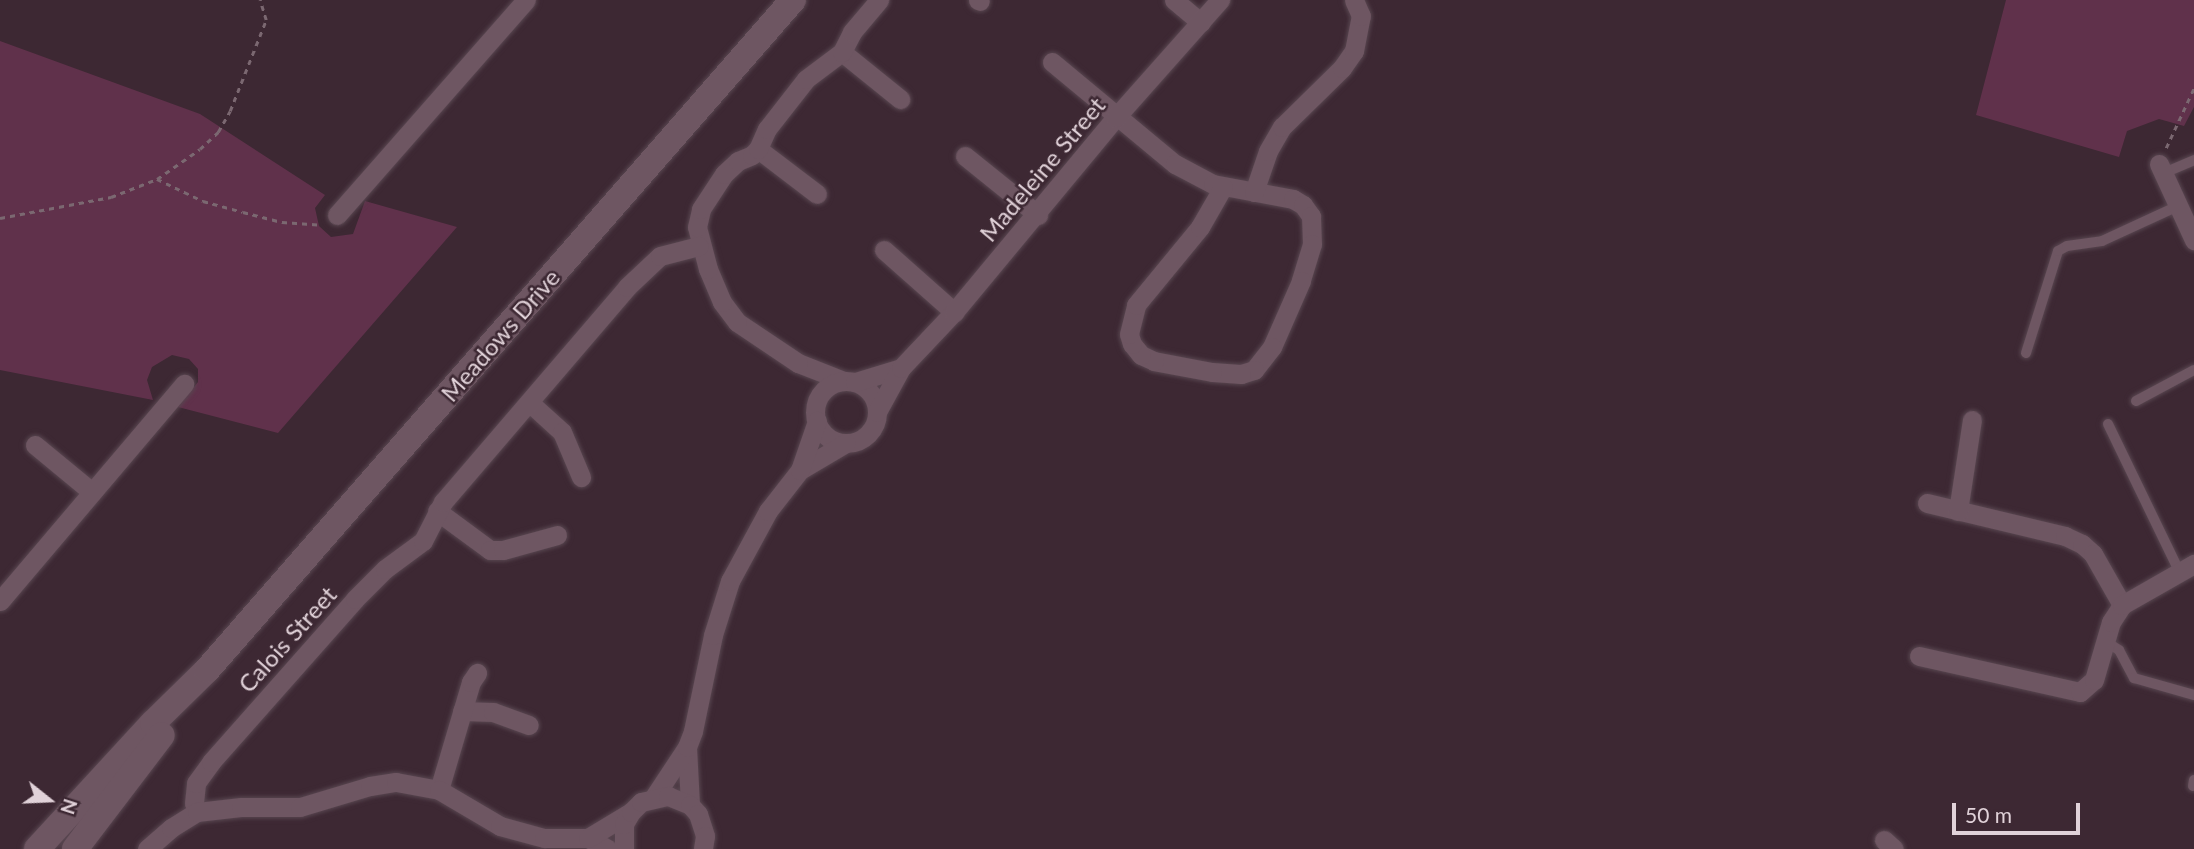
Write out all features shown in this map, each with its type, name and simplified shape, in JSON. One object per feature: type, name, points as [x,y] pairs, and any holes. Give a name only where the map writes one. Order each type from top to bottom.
[{"type":"street","points":[[337,215],[526,0]]},
{"type":"street","name":"Meadows Drive","points":[[37,849],[153,723],[207,670],[793,0]]},
{"type":"street","points":[[877,412],[871,393],[798,363],[737,322],[722,302],[699,246],[699,218],[711,192],[737,160],[752,155],[758,149],[767,129],[806,79],[842,52],[852,32],[879,0]]},
{"type":"street","points":[[1174,0],[1201,23]]},
{"type":"street","name":"Madeleine Street","points":[[703,849],[703,825],[690,805],[687,747],[713,635],[730,581],[768,511],[800,470],[871,430],[877,412],[901,368],[954,312],[1038,215],[1116,117],[1220,0]]},
{"type":"street","points":[[1254,192],[1268,151],[1282,127],[1297,109],[1342,68],[1354,51],[1361,16],[1354,0]]},
{"type":"street","points":[[842,52],[900,99]]},
{"type":"street","points":[[1052,62],[1175,164],[1223,187],[1293,199],[1303,205],[1311,216],[1313,230],[1301,281],[1272,347],[1254,369],[1241,374],[1154,361],[1141,355],[1132,344],[1129,334],[1136,305],[1200,227],[1223,187]]},
{"type":"street","points":[[758,149],[817,194]]},
{"type":"street","points":[[965,156],[1038,215]]},
{"type":"street","points":[[2161,169],[2194,240]]},
{"type":"street","name":"Calois Street","points":[[197,812],[194,796],[196,783],[203,771],[355,599],[380,574],[423,541],[430,533],[438,511],[644,269],[660,256],[699,246]]},
{"type":"street","points":[[884,250],[954,312]]},
{"type":"street","points":[[798,363],[828,436],[846,443]]},
{"type":"street","name":"Madeleine Street","points":[[800,470],[826,389],[901,368]]},
{"type":"street","points":[[0,601],[184,384]]},
{"type":"street","points":[[530,403],[562,432],[581,477]]},
{"type":"street","points":[[1958,511],[1972,420]]},
{"type":"street","points":[[35,445],[92,492]]},
{"type":"street","points":[[1927,503],[2064,536],[2082,544],[2093,554],[2122,605]]},
{"type":"street","points":[[438,511],[490,550],[503,550],[556,535]]},
{"type":"street","points":[[1919,656],[2080,692],[2094,680],[2105,641],[2122,605],[2187,568]]},
{"type":"street","name":"Meadows Drive","points":[[75,849],[164,733],[207,670]]},
{"type":"street","points":[[439,790],[462,711],[477,673]]},
{"type":"street","points":[[462,711],[493,712],[529,725]]},
{"type":"street","name":"Madeleine Street","points":[[588,838],[631,812],[641,802],[654,797],[687,747]]},
{"type":"street","points":[[146,849],[171,828],[197,812],[241,807],[300,807],[396,782],[439,790],[500,826],[521,833],[544,838],[588,838],[608,849]]},
{"type":"street","points":[[654,797],[668,796],[690,805]]},
{"type":"street","points":[[624,849],[624,824],[631,812]]},
{"type":"lane","points":[[2161,169],[2194,160]]},
{"type":"lane","points":[[2025,353],[2058,251],[2067,246],[2102,242],[2178,206]]},
{"type":"lane","points":[[2136,401],[2194,370]]},
{"type":"lane","points":[[2108,424],[2187,568]]},
{"type":"lane","points":[[2105,641],[2119,650],[2134,678],[2194,695]]},
{"type":"path","points":[[0,218],[111,197],[158,179],[200,149],[218,132],[230,111],[266,20],[260,0]]},
{"type":"path","points":[[2161,169],[2194,88]]},
{"type":"path","points":[[158,179],[203,201],[282,222],[322,225],[337,215]]},
{"type":"shaded area","points":[[2006,0],[2194,0],[2194,107],[2184,126],[2159,119],[2127,131],[2119,157],[1976,115]]},
{"type":"shaded area","points":[[0,41],[200,114],[325,195],[315,208],[319,226],[331,237],[353,234],[365,201],[457,227],[278,433],[178,407],[198,382],[198,369],[189,359],[172,355],[152,367],[147,380],[153,400],[0,370]]}]
